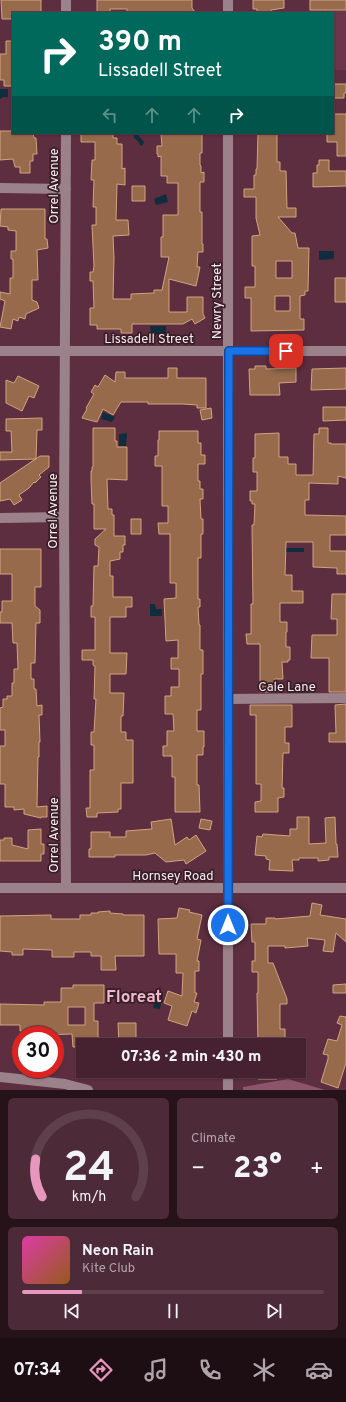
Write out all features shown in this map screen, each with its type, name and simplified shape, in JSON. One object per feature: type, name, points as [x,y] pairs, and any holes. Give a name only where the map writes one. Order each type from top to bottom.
[{"type":"street","points":[[66,0],[66,12]]},
{"type":"street","points":[[228,0],[228,12]]},
{"type":"street","name":"Orrel Avenue","points":[[66,134],[64,517],[66,888]]},
{"type":"street","name":"Newry Street","points":[[228,134],[228,1038]]},
{"type":"street","points":[[0,188],[66,189]]},
{"type":"street","name":"Lissadell Street","points":[[0,351],[346,351]]},
{"type":"street","points":[[0,518],[64,517]]},
{"type":"street","name":"Cale Lane","points":[[228,699],[346,698]]},
{"type":"street","name":"Hornsey Road","points":[[0,888],[346,888]]},
{"type":"street","points":[[0,1077],[65,1084],[88,1090]]},
{"type":"street","points":[[228,1078],[228,1090]]},
{"type":"shaded area","points":[[309,0],[346,0],[346,70],[334,70],[334,12],[309,12]]},
{"type":"shaded area","points":[[288,1079],[325,1090],[243,1090],[243,1087]]},
{"type":"water","points":[[0,89],[8,89],[8,97],[3,97],[0,99]]},
{"type":"water","points":[[136,134],[144,142],[142,146],[134,138],[134,135]]},
{"type":"water","points":[[166,194],[168,202],[156,205],[154,199]]},
{"type":"water","points":[[319,251],[334,251],[334,259],[319,260]]},
{"type":"water","points":[[150,326],[166,326],[166,334],[151,335]]},
{"type":"water","points":[[103,412],[115,417],[112,422],[101,419]]},
{"type":"water","points":[[127,433],[126,446],[119,446],[119,434]]},
{"type":"water","points":[[282,548],[304,548],[304,552],[281,552]]},
{"type":"water","points":[[150,604],[155,604],[156,609],[162,609],[162,616],[150,616]]},
{"type":"water","points":[[156,992],[163,994],[160,1009],[153,1008]]},
{"type":"building","points":[[1,0],[41,0],[41,12],[12,12],[12,19],[2,19]]},
{"type":"building","points":[[97,0],[192,0],[192,8],[195,12],[127,12],[127,9],[110,9],[110,12],[97,12]]},
{"type":"building","points":[[253,0],[284,0],[284,8],[271,10],[271,12],[257,12],[257,9],[253,9]]},
{"type":"building","points":[[310,0],[346,0],[346,10],[310,10]]},
{"type":"building","points":[[6,41],[12,41],[12,86],[4,86],[4,80],[0,80],[0,54],[6,54]]},
{"type":"building","points":[[334,84],[346,84],[346,93],[344,93],[344,98],[334,98]]},
{"type":"building","points":[[334,114],[346,114],[346,156],[337,156],[337,142],[327,142],[327,134],[334,134]]},
{"type":"building","points":[[0,131],[12,131],[12,134],[33,134],[34,138],[36,138],[37,154],[33,154],[33,161],[30,161],[30,173],[20,173],[20,167],[15,167],[13,159],[0,160]]},
{"type":"building","points":[[81,134],[113,134],[113,138],[117,138],[117,144],[122,144],[122,169],[125,168],[125,185],[117,184],[116,220],[128,220],[129,235],[113,236],[113,299],[131,299],[131,294],[154,293],[154,290],[162,290],[169,257],[161,257],[163,215],[178,215],[178,183],[167,183],[167,176],[161,176],[161,156],[158,157],[157,146],[162,146],[161,134],[202,134],[202,153],[200,153],[200,165],[201,173],[204,172],[204,182],[200,182],[200,212],[202,212],[203,252],[198,252],[197,267],[200,267],[196,286],[169,279],[169,312],[187,312],[187,297],[203,297],[203,314],[205,318],[195,324],[192,319],[183,324],[132,324],[132,333],[121,333],[121,329],[97,329],[97,325],[90,325],[90,308],[94,308],[93,281],[90,281],[90,272],[93,272],[94,266],[92,225],[96,225],[96,207],[93,207],[94,180],[91,180],[92,160],[95,160],[95,142],[81,142]]},
{"type":"building","points":[[258,134],[277,134],[277,162],[280,162],[280,171],[286,171],[287,208],[296,208],[296,217],[278,217],[292,233],[295,233],[298,248],[309,248],[308,291],[305,291],[305,295],[300,296],[300,319],[304,319],[304,330],[251,331],[251,298],[245,298],[245,287],[255,287],[255,266],[252,266],[252,236],[260,235],[256,218],[256,197],[244,197],[244,189],[254,189],[254,175],[256,175]],"holes":[[[276,261],[292,261],[292,278],[276,278]],[[275,296],[290,296],[290,311],[275,311]]]},
{"type":"building","points":[[319,160],[329,160],[329,171],[346,171],[346,186],[313,187],[313,173],[317,173],[317,165],[319,165]]},
{"type":"building","points":[[132,186],[145,186],[145,201],[132,201]]},
{"type":"building","points":[[1,209],[45,209],[45,239],[47,239],[48,248],[37,250],[38,280],[32,280],[32,300],[37,302],[39,308],[26,314],[25,319],[19,317],[18,321],[13,319],[11,329],[0,327],[5,301],[0,299],[0,292],[10,294],[10,278],[13,278],[13,259],[11,259],[11,251],[16,251],[16,231],[8,230],[8,227],[0,226]]},
{"type":"building","points":[[335,278],[346,278],[346,302],[335,302]]},
{"type":"building","points":[[255,366],[266,366],[266,369],[296,368],[296,382],[279,383],[280,395],[250,395],[249,369],[255,369]]},
{"type":"building","points":[[168,368],[177,368],[177,378],[206,378],[206,408],[197,408],[197,405],[183,404],[121,402],[113,415],[103,409],[97,422],[82,418],[94,394],[91,392],[95,385],[98,387],[105,375],[115,382],[116,372],[125,372],[125,378],[168,378]]},
{"type":"building","points":[[346,368],[346,389],[311,390],[312,369]]},
{"type":"building","points":[[18,376],[39,386],[34,398],[29,396],[22,411],[6,403],[6,380],[14,383]]},
{"type":"building","points":[[323,407],[346,407],[346,420],[323,421]]},
{"type":"building","points":[[211,408],[212,418],[202,420],[200,410]]},
{"type":"building","points":[[42,418],[42,430],[37,430],[36,459],[0,460],[0,452],[12,452],[11,431],[6,431],[6,419]]},
{"type":"building","points":[[93,428],[115,428],[115,441],[117,441],[117,447],[127,447],[127,480],[107,479],[108,509],[112,509],[112,515],[114,515],[114,536],[125,536],[125,545],[123,545],[123,552],[120,552],[120,559],[110,561],[110,576],[113,576],[113,597],[132,597],[132,607],[126,607],[126,617],[110,617],[110,653],[127,653],[126,674],[110,674],[110,693],[124,693],[123,716],[121,716],[121,732],[126,732],[126,740],[133,740],[133,783],[121,783],[121,809],[118,809],[118,812],[97,813],[97,817],[87,817],[86,808],[90,808],[90,770],[94,770],[94,745],[91,745],[91,732],[94,732],[96,699],[94,699],[95,666],[93,665],[93,660],[82,660],[82,650],[95,650],[95,617],[91,617],[91,606],[93,606],[94,566],[98,566],[99,547],[95,545],[95,539],[106,529],[94,529],[94,504],[92,504],[91,479],[91,471],[93,467]]},
{"type":"building","points":[[319,428],[328,428],[328,443],[346,444],[346,478],[338,476],[338,484],[309,483],[309,500],[305,500],[305,515],[346,516],[346,535],[330,535],[330,551],[346,551],[346,574],[337,574],[337,568],[313,567],[313,542],[286,542],[285,575],[292,575],[292,591],[303,591],[303,603],[280,603],[280,622],[287,622],[286,647],[290,647],[290,660],[288,660],[288,662],[282,662],[283,679],[275,679],[275,692],[260,692],[260,644],[247,644],[246,634],[251,634],[251,604],[253,604],[252,525],[254,525],[255,504],[252,504],[252,501],[250,501],[250,491],[257,491],[257,472],[253,472],[253,458],[255,458],[255,434],[279,433],[279,457],[288,457],[288,464],[296,464],[296,475],[313,475],[314,434],[319,434]]},
{"type":"building","points":[[159,431],[198,431],[198,443],[201,443],[201,455],[205,455],[205,464],[198,464],[198,481],[200,481],[200,489],[203,489],[203,499],[200,499],[201,519],[203,519],[203,534],[201,534],[201,558],[198,558],[198,599],[200,599],[200,607],[198,607],[200,650],[203,650],[203,674],[201,674],[201,710],[197,710],[197,731],[204,731],[203,755],[197,755],[197,785],[199,785],[200,812],[175,812],[175,777],[172,777],[172,756],[163,756],[163,746],[167,746],[167,731],[174,731],[173,714],[165,714],[165,696],[171,696],[171,687],[179,687],[179,669],[171,669],[171,658],[178,658],[178,640],[166,641],[164,599],[176,598],[176,583],[170,583],[170,534],[159,534],[158,523],[168,523],[168,506],[162,506],[162,466],[155,466],[155,456],[158,456]]},
{"type":"building","points":[[40,456],[49,456],[49,467],[39,475],[41,477],[35,483],[34,482],[29,488],[19,495],[22,500],[14,505],[10,499],[0,501],[0,483]]},
{"type":"building","points":[[131,519],[141,519],[141,534],[131,534]]},
{"type":"building","points":[[0,549],[41,549],[41,587],[35,587],[35,606],[40,610],[40,623],[36,623],[35,663],[31,663],[31,679],[34,679],[37,706],[42,705],[42,715],[39,715],[40,742],[38,757],[37,807],[47,806],[47,817],[41,818],[24,814],[24,809],[14,810],[14,807],[5,807],[5,784],[0,784],[0,746],[5,746],[5,730],[0,730],[0,708],[3,707],[3,699],[7,699],[7,696],[12,696],[14,669],[18,669],[17,643],[13,643],[12,623],[0,623],[2,601],[12,601],[12,574],[0,574]]},
{"type":"building","points":[[332,594],[346,594],[346,692],[329,692],[329,658],[311,658],[312,635],[337,635],[337,619],[331,619]]},
{"type":"building","points":[[346,704],[346,742],[329,742],[329,733],[336,733],[335,705]]},
{"type":"building","points":[[250,705],[292,705],[292,727],[285,727],[285,743],[289,743],[289,753],[283,753],[282,788],[284,788],[284,797],[278,798],[278,812],[255,812],[255,802],[261,801],[261,784],[256,784],[256,715],[250,715]]},
{"type":"building","points":[[297,817],[309,817],[309,844],[326,843],[325,818],[335,817],[338,857],[329,857],[329,860],[318,861],[318,858],[299,858],[299,860],[292,860],[293,871],[269,870],[270,860],[266,859],[266,856],[255,855],[257,836],[262,837],[263,834],[290,836],[290,829],[297,829]]},
{"type":"building","points":[[171,819],[175,845],[187,837],[189,840],[196,835],[206,851],[186,864],[184,860],[166,862],[155,853],[146,855],[115,855],[115,857],[89,857],[89,849],[91,849],[91,832],[110,832],[110,837],[126,837],[126,831],[152,829],[151,822]]},
{"type":"building","points":[[201,819],[212,821],[210,830],[199,828]]},
{"type":"building","points":[[41,829],[41,844],[44,844],[44,854],[41,854],[41,861],[0,861],[0,840],[4,840],[4,838],[12,838],[12,845],[28,849],[28,830]]},
{"type":"building","points":[[312,903],[322,905],[320,915],[346,919],[346,942],[336,933],[333,952],[323,951],[325,940],[307,938],[308,946],[285,948],[285,946],[268,946],[268,963],[273,963],[287,999],[287,1004],[280,1004],[280,1029],[285,1029],[285,1038],[258,1038],[258,972],[252,972],[252,961],[255,961],[255,942],[252,942],[251,924],[266,924],[266,918],[275,919],[310,916]]},
{"type":"building","points":[[179,908],[190,910],[189,912],[202,915],[197,939],[201,940],[197,961],[199,961],[199,971],[195,971],[195,993],[197,993],[194,1002],[199,1003],[196,1013],[192,1011],[187,1026],[168,1020],[172,1006],[164,1003],[168,991],[182,996],[183,973],[176,973],[176,954],[159,954],[158,919],[177,918]]},
{"type":"building","points":[[110,911],[110,913],[123,915],[144,915],[144,956],[115,956],[116,970],[101,970],[101,956],[91,956],[91,952],[74,952],[74,957],[52,957],[52,950],[23,949],[23,955],[12,955],[12,952],[0,951],[0,916],[51,915],[51,919],[80,919],[80,915],[91,915],[91,913]]},
{"type":"building","points":[[346,984],[346,993],[333,993],[333,985]]},
{"type":"building","points":[[73,985],[104,985],[104,1003],[94,1003],[94,1021],[98,1021],[98,1038],[76,1038],[76,1047],[73,1047],[72,1034],[64,1034],[64,1026],[0,1025],[0,1004],[44,1005],[44,1002],[61,1002],[61,988],[73,988]],"holes":[[[68,1007],[85,1007],[85,1025],[68,1025]]]},
{"type":"building","points":[[340,1016],[346,1017],[346,1063],[338,1088],[321,1082],[328,1059],[328,1055],[323,1054],[328,1039],[337,1041],[342,1025],[337,1023]]},
{"type":"building","points":[[118,1023],[136,1023],[136,1038],[119,1038]]},
{"type":"building","points":[[258,1078],[277,1078],[277,1079]]},
{"type":"district","name":"Floreat","points":[[134,996]]},
{"type":"route","points":[[228,925],[229,351],[286,351]]}]
